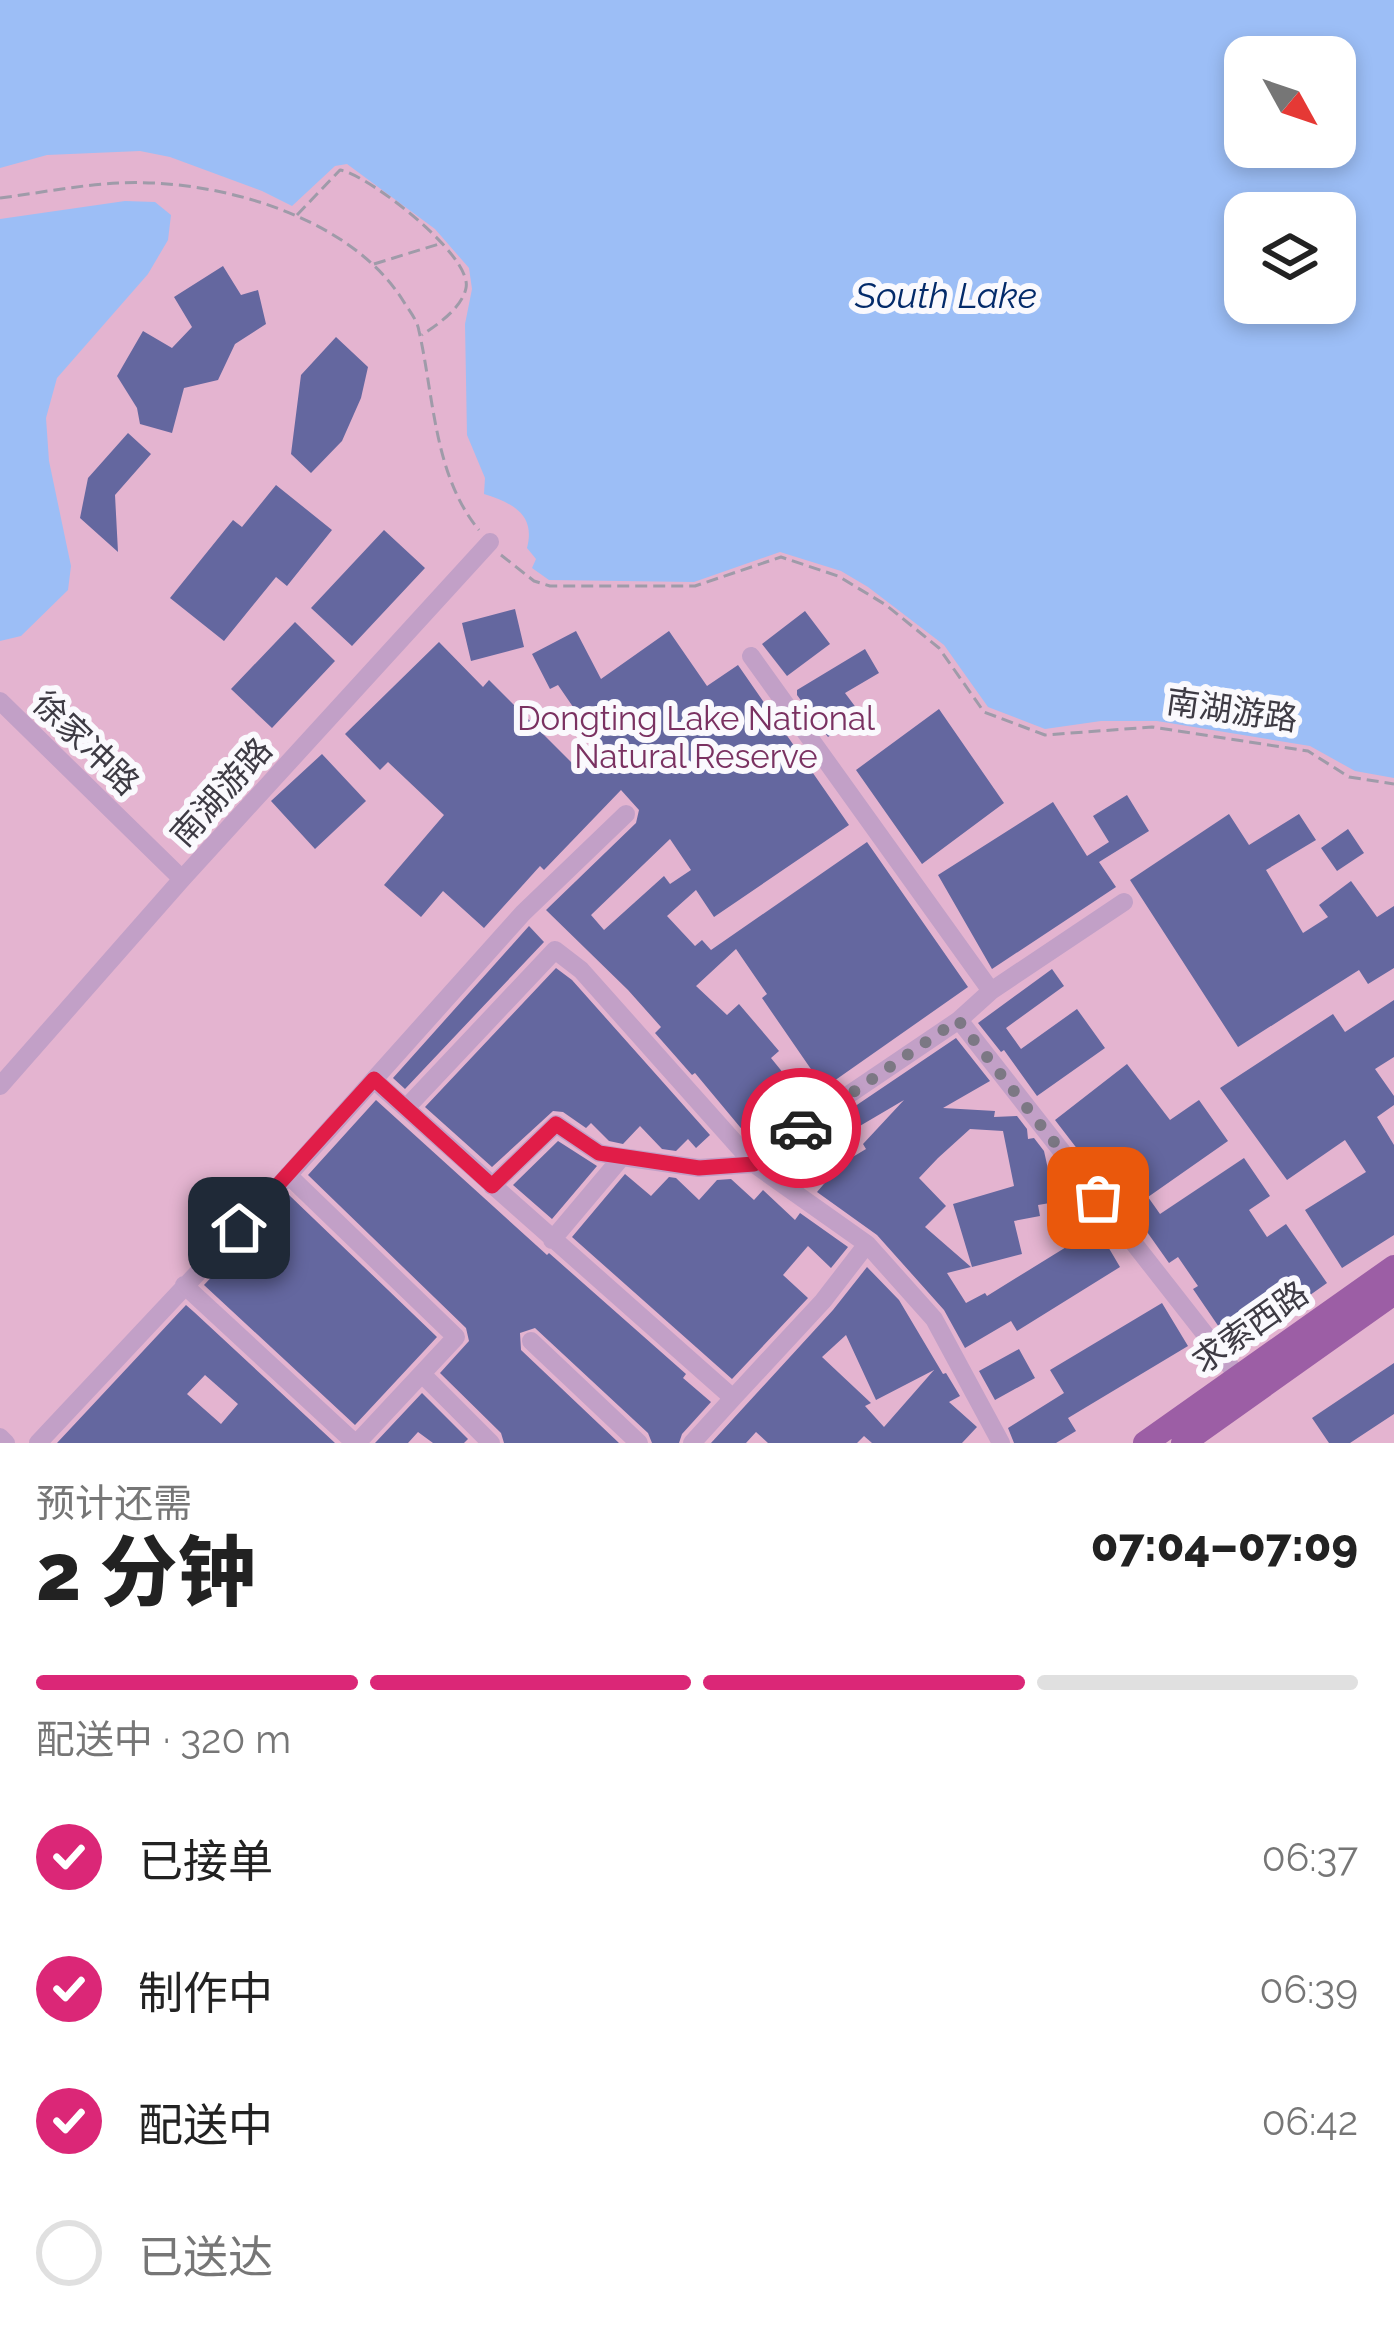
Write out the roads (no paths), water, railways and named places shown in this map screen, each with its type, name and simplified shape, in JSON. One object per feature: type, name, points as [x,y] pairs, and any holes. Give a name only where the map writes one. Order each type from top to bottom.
[{"type":"main road","name":"求索西路","points":[[1145,1443],[1394,1267]]},
{"type":"main road","name":"求索西路","points":[[1183,1443],[1394,1293]]},
{"type":"street","name":"南湖游路","points":[[0,1086],[490,542]]},
{"type":"street","points":[[751,656],[991,991]]},
{"type":"street","name":"徐家冲路","points":[[0,701],[182,879]]},
{"type":"street","points":[[38,1443],[523,913],[626,814]]},
{"type":"street","points":[[492,1186],[556,1124],[599,1153],[699,1168],[754,1164],[958,1020],[991,991],[1124,902]]},
{"type":"street","points":[[406,1108],[555,950],[581,970],[754,1164],[867,1244],[934,1319],[1001,1443]]},
{"type":"street","points":[[958,1020],[1237,1375]]},
{"type":"street","points":[[374,1079],[733,1398]]},
{"type":"street","points":[[552,1240],[622,1157]]},
{"type":"street","points":[[184,1285],[356,1443],[422,1374],[456,1336],[288,1175]]},
{"type":"street","points":[[692,1443],[823,1301],[867,1244]]},
{"type":"street","points":[[531,1341],[639,1443]]},
{"type":"street","points":[[422,1374],[490,1443]]},
{"type":"water","name":"South Lake","points":[[0,0],[1394,0],[1394,778],[1355,771],[1310,746],[1157,721],[1101,721],[1045,729],[988,707],[944,645],[868,587],[841,571],[780,552],[694,582],[549,580],[532,568],[536,559],[527,548],[525,518],[504,501],[484,494],[485,478],[467,435],[469,268],[435,229],[347,164],[335,166],[292,206],[170,157],[140,151],[47,155],[0,168]]},
{"type":"water","points":[[125,201],[155,202],[171,215],[168,240],[148,274],[57,378],[46,418],[49,461],[71,566],[68,590],[21,636],[0,641],[0,219]]},
{"type":"park label","name":"Dongting Lake National Natural Reserve","points":[[696,737]]}]
